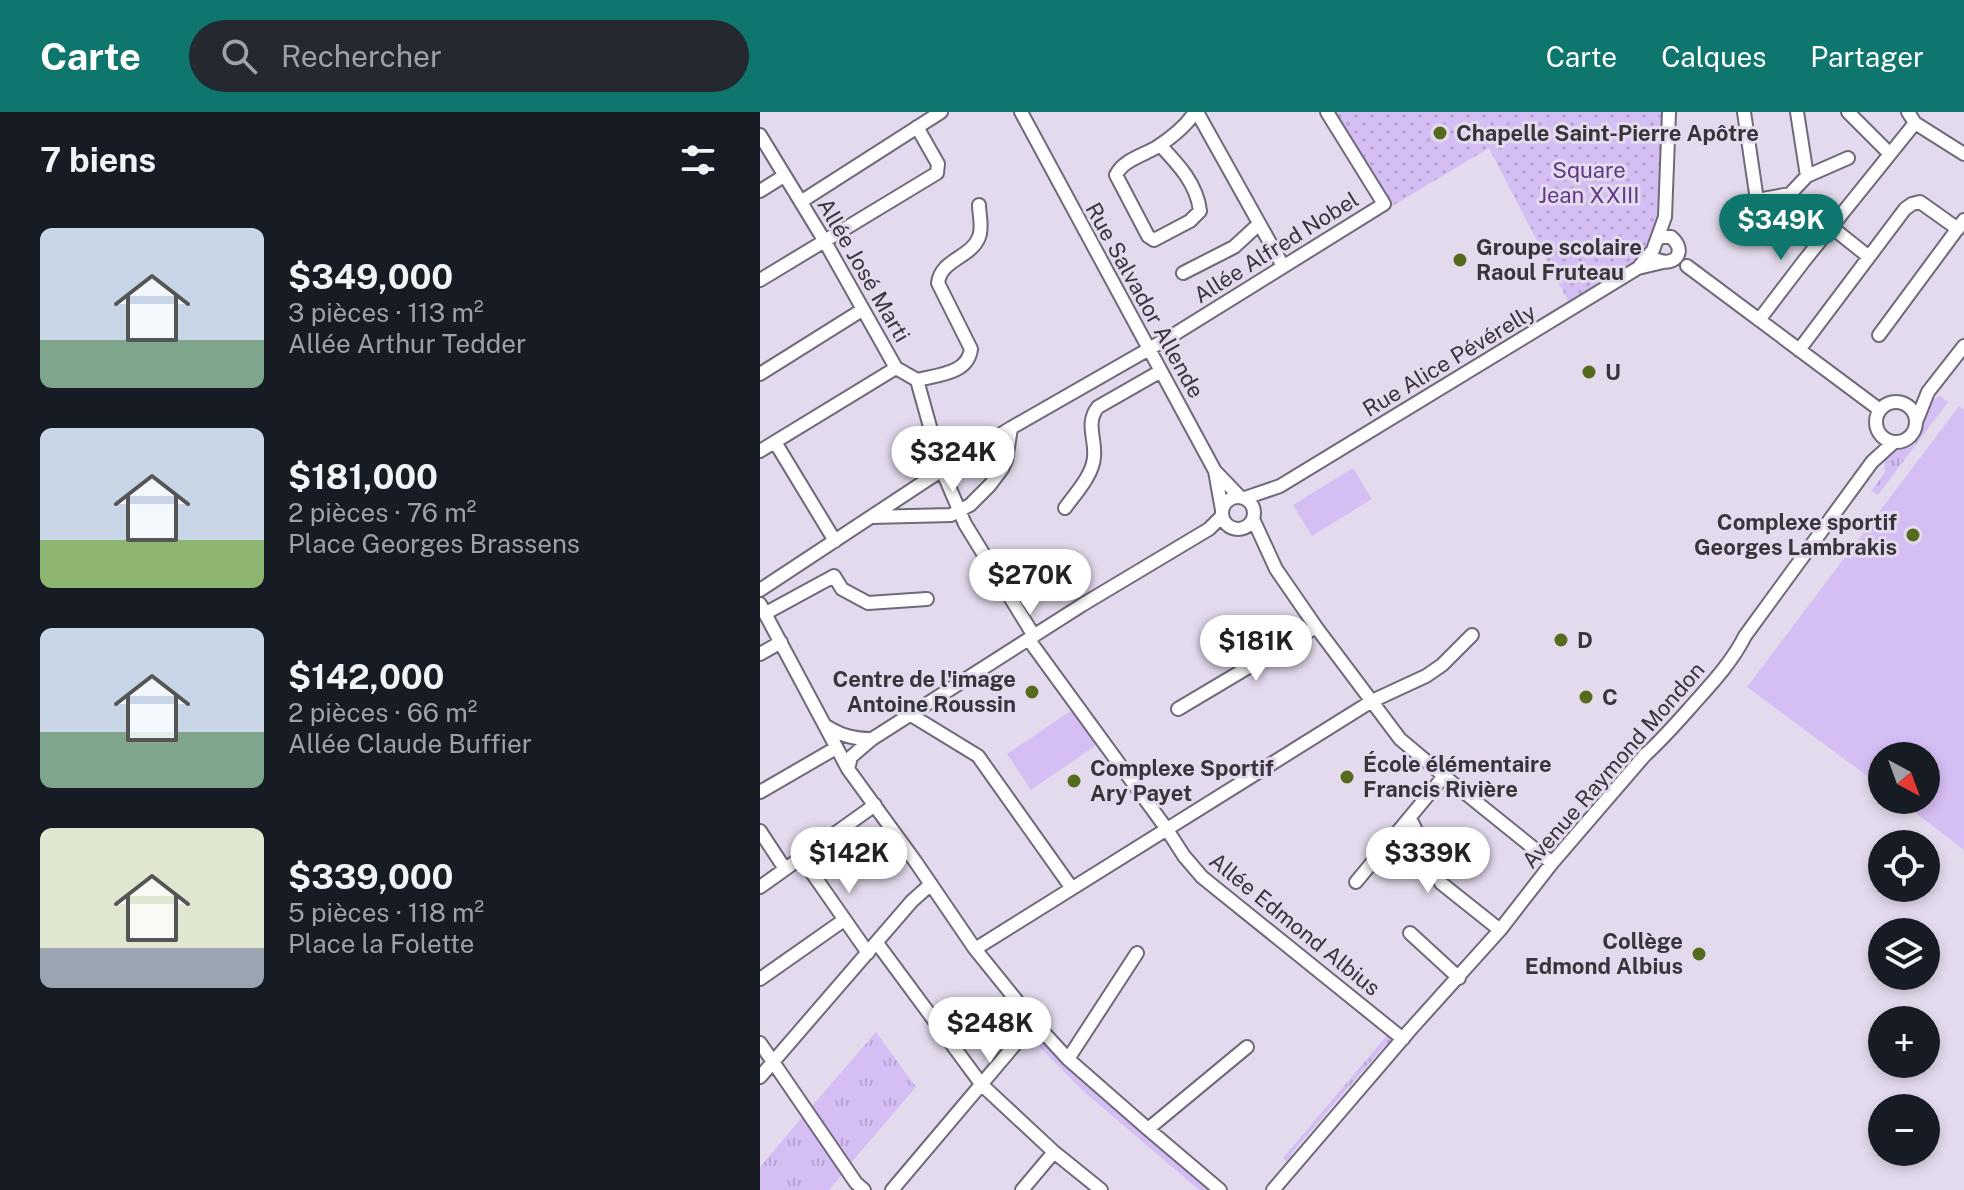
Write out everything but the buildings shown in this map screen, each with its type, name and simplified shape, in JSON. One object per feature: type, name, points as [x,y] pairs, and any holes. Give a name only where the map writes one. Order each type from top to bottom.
[{"type":"street","points":[[802,201],[941,112]]},
{"type":"street","points":[[1160,145],[1191,184],[1200,211],[1190,221],[1154,240],[1148,236],[1116,175],[1121,167],[1160,145],[1196,112],[1283,266]]},
{"type":"street","name":"Allée Alfred Nobel","points":[[760,590],[942,470],[1170,337],[1384,204],[1327,112]]},
{"type":"street","points":[[1669,112],[1665,217],[1655,245],[1658,260],[1687,266],[1880,410]]},
{"type":"street","points":[[1744,112],[1757,200],[1790,194],[1807,176],[1848,158]]},
{"type":"street","points":[[1797,112],[1807,176]]},
{"type":"street","points":[[1848,112],[1890,154]]},
{"type":"street","name":"Rue Salvador Allende","points":[[1025,113],[1215,471],[1222,513]]},
{"type":"street","points":[[1759,320],[1890,154],[1912,118],[1964,154]]},
{"type":"street","points":[[760,280],[937,173],[938,164],[917,127]]},
{"type":"street","name":"Allée José Marti","points":[[760,135],[802,201],[896,368],[917,380]]},
{"type":"street","points":[[760,191],[784,176]]},
{"type":"street","points":[[1790,194],[1869,257]]},
{"type":"street","points":[[1799,350],[1905,209],[1920,202],[1961,225],[1879,335]]},
{"type":"street","points":[[979,205],[978,240],[943,268],[938,283],[971,349],[970,357],[956,371],[917,380],[942,470],[965,524],[1032,638]]},
{"type":"street","points":[[1665,217],[1685,255],[1687,266]]},
{"type":"street","points":[[1183,273],[1234,247],[1259,224]]},
{"type":"street","points":[[1655,245],[1666,236],[1677,244]]},
{"type":"street","points":[[1665,262],[1677,257],[1677,244]]},
{"type":"street","name":"Rue Alice Pévérelly","points":[[1638,268],[1655,245]]},
{"type":"street","name":"Rue Alice Pévérelly","points":[[1243,497],[1280,486],[1638,268],[1665,262]]},
{"type":"street","points":[[760,374],[862,310]]},
{"type":"street","points":[[1928,392],[1911,401],[1890,403],[1880,410],[1876,421],[1879,433],[1894,442],[1912,434],[1928,392],[1964,346]]},
{"type":"street","points":[[760,451],[896,368]]},
{"type":"street","points":[[1065,508],[1094,459],[1090,421],[1093,413],[1098,407],[1161,371]]},
{"type":"street","points":[[1902,403],[1912,410],[1916,422]]},
{"type":"street","points":[[871,517],[951,515],[970,505],[1002,469],[1011,428]]},
{"type":"street","name":"Avenue Raymond Mondon","points":[[1872,462],[1879,433]]},
{"type":"street","points":[[775,442],[835,541]]},
{"type":"street","name":"Avenue Raymond Mondon","points":[[1273,1190],[1459,978],[1645,755],[1663,739],[1736,654],[1745,636],[1872,462],[1894,442]]},
{"type":"street","points":[[1215,471],[1252,505],[1276,569],[1400,739],[1552,863]]},
{"type":"street","name":"Rue Alice Pévérelly","points":[[1254,516],[1280,486]]},
{"type":"street","points":[[1243,497],[1230,498],[1223,506],[1222,513],[1227,525],[1237,529],[1247,526],[1254,516]]},
{"type":"street","points":[[848,769],[851,757],[872,739],[1209,529],[1222,513]]},
{"type":"street","points":[[927,599],[868,603],[842,589],[834,576],[763,608],[848,769],[975,949],[1068,1059],[1220,1190]]},
{"type":"street","points":[[1178,709],[1316,627]]},
{"type":"street","points":[[975,949],[1372,701],[1426,676],[1442,665],[1472,635]]},
{"type":"street","name":"Allée Edmond Albius","points":[[1032,638],[1184,856],[1202,877],[1403,1039]]},
{"type":"street","points":[[760,654],[781,642]]},
{"type":"street","points":[[911,715],[978,756],[1071,887]]},
{"type":"street","points":[[825,726],[855,739],[872,739]]},
{"type":"street","points":[[760,792],[836,748]]},
{"type":"street","points":[[1356,882],[1444,776]]},
{"type":"street","points":[[760,887],[875,805]]},
{"type":"street","points":[[1410,818],[1441,883],[1500,930]]},
{"type":"street","points":[[760,831],[785,869]]},
{"type":"street","points":[[801,857],[868,953]]},
{"type":"street","points":[[760,1077],[912,901],[931,884]]},
{"type":"street","points":[[760,979],[844,920]]},
{"type":"street","points":[[1410,933],[1459,978]]},
{"type":"street","points":[[877,943],[982,1085],[1054,1152],[1101,1190]]},
{"type":"street","points":[[1068,1059],[1137,953]]},
{"type":"street","points":[[892,1190],[1034,1022]]},
{"type":"street","points":[[760,1043],[856,1183],[864,1190]]},
{"type":"street","points":[[1148,1129],[1247,1047]]},
{"type":"street","points":[[1022,1190],[1054,1152]]},
{"type":"green space","name":"Square Jean XXIII","points":[[1332,112],[1664,112],[1657,231],[1639,260],[1568,301],[1489,148],[1389,208]]},
{"type":"green space","points":[[1940,396],[1948,402],[1878,495],[1871,491],[1885,472],[1884,459],[1917,434],[1931,400]]},
{"type":"green space","name":"Complexe sportif Georges Lambrakis","points":[[1959,406],[1964,410],[1964,850],[1917,814],[1940,814],[1940,742],[1868,742],[1868,777],[1747,687]]},
{"type":"green space","points":[[1353,468],[1372,499],[1312,536],[1293,505]]},
{"type":"green space","points":[[1072,710],[1096,745],[1031,790],[1007,754]]},
{"type":"green space","points":[[876,1032],[916,1087],[850,1164],[812,1106]]},
{"type":"green space","points":[[1389,1033],[1395,1038],[1386,1044],[1291,1154],[1294,1158],[1289,1164],[1283,1158]]},
{"type":"green space","points":[[1031,1038],[1043,1039],[1211,1190],[1199,1190],[1081,1089]]},
{"type":"green space","points":[[803,1116],[842,1174],[829,1190],[760,1190],[760,1167]]},
{"type":"place","name":"Chapelle Saint-Pierre Apôtre","points":[[1440,133]]},
{"type":"place","name":"Groupe scolaire Raoul Fruteau","points":[[1460,260]]},
{"type":"place","name":"U","points":[[1589,372]]},
{"type":"place","name":"Complexe sportif Georges Lambrakis","points":[[1913,535]]},
{"type":"place","name":"D","points":[[1561,640]]},
{"type":"place","name":"Centre de l'image Antoine Roussin","points":[[1032,692]]},
{"type":"place","name":"C","points":[[1586,697]]},
{"type":"place","name":"École élémentaire Francis Rivière","points":[[1347,777]]},
{"type":"place","name":"Complexe Sportif Ary Payet","points":[[1074,781]]},
{"type":"place","name":"Collège Edmond Albius","points":[[1699,954]]}]
